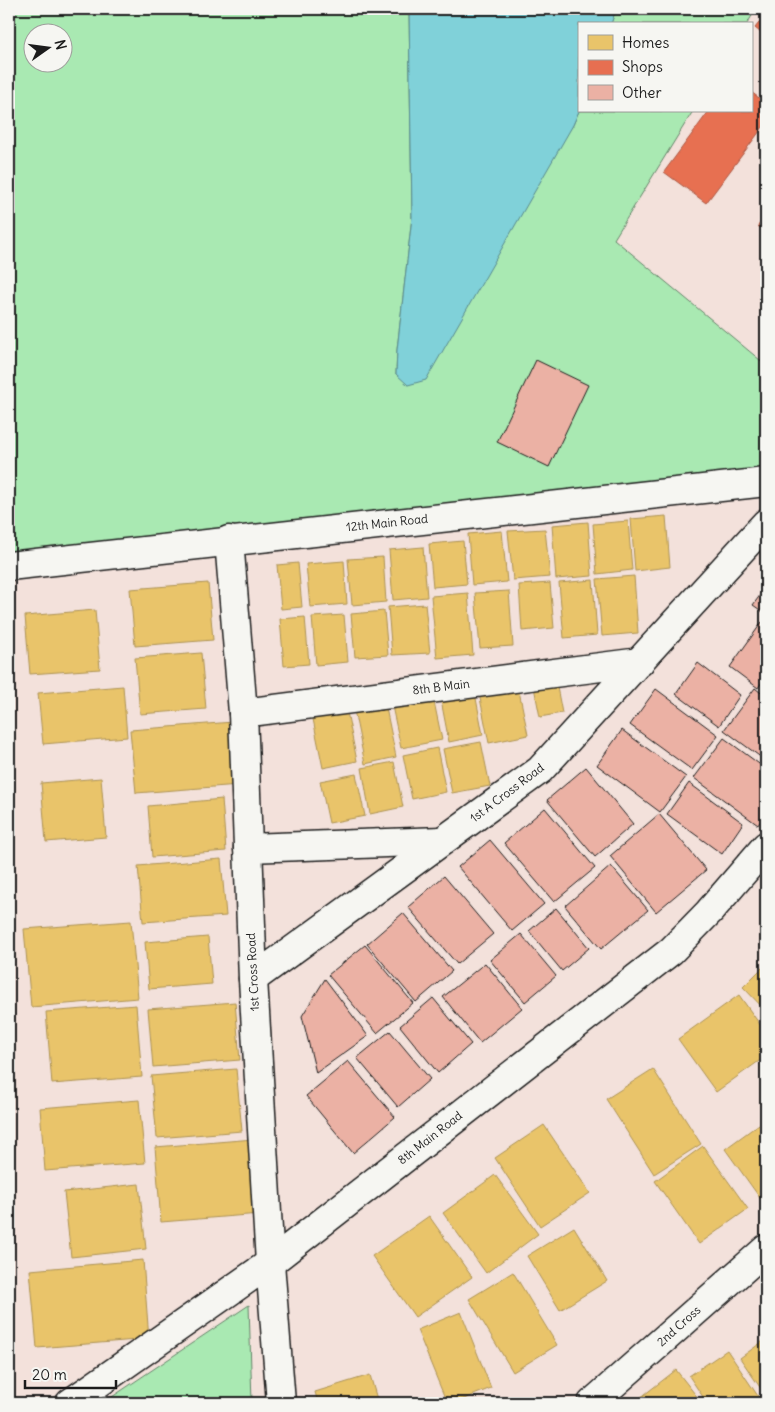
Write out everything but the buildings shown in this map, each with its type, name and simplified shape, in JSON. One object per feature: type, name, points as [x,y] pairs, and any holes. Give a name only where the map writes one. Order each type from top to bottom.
[{"type":"street","name":"12th Main Road","points":[[9,566],[229,540],[766,482]]},
{"type":"street","name":"1st A Cross Road","points":[[253,979],[540,770],[766,523]]},
{"type":"street","name":"1st Cross Road","points":[[229,540],[243,712],[253,979],[270,1263],[281,1403]]},
{"type":"street","name":"8th B Main","points":[[243,712],[640,662]]},
{"type":"street","points":[[248,848],[442,841]]},
{"type":"street","name":"8th Main Road","points":[[70,1403],[270,1263],[671,951],[709,912],[766,846]]},
{"type":"street","name":"2nd Cross","points":[[592,1403],[766,1248]]},
{"type":"green space","points":[[9,9],[409,9],[412,217],[396,374],[573,125],[579,112],[692,112],[614,239],[766,365],[766,482],[9,570]]},
{"type":"green space","points":[[616,9],[756,9],[748,22],[612,22]]},
{"type":"green space","points":[[249,1305],[252,1403],[103,1403]]},
{"type":"water","points":[[409,9],[616,9],[612,22],[578,22],[579,112],[573,125],[426,380],[408,385],[396,374],[412,217]]}]
